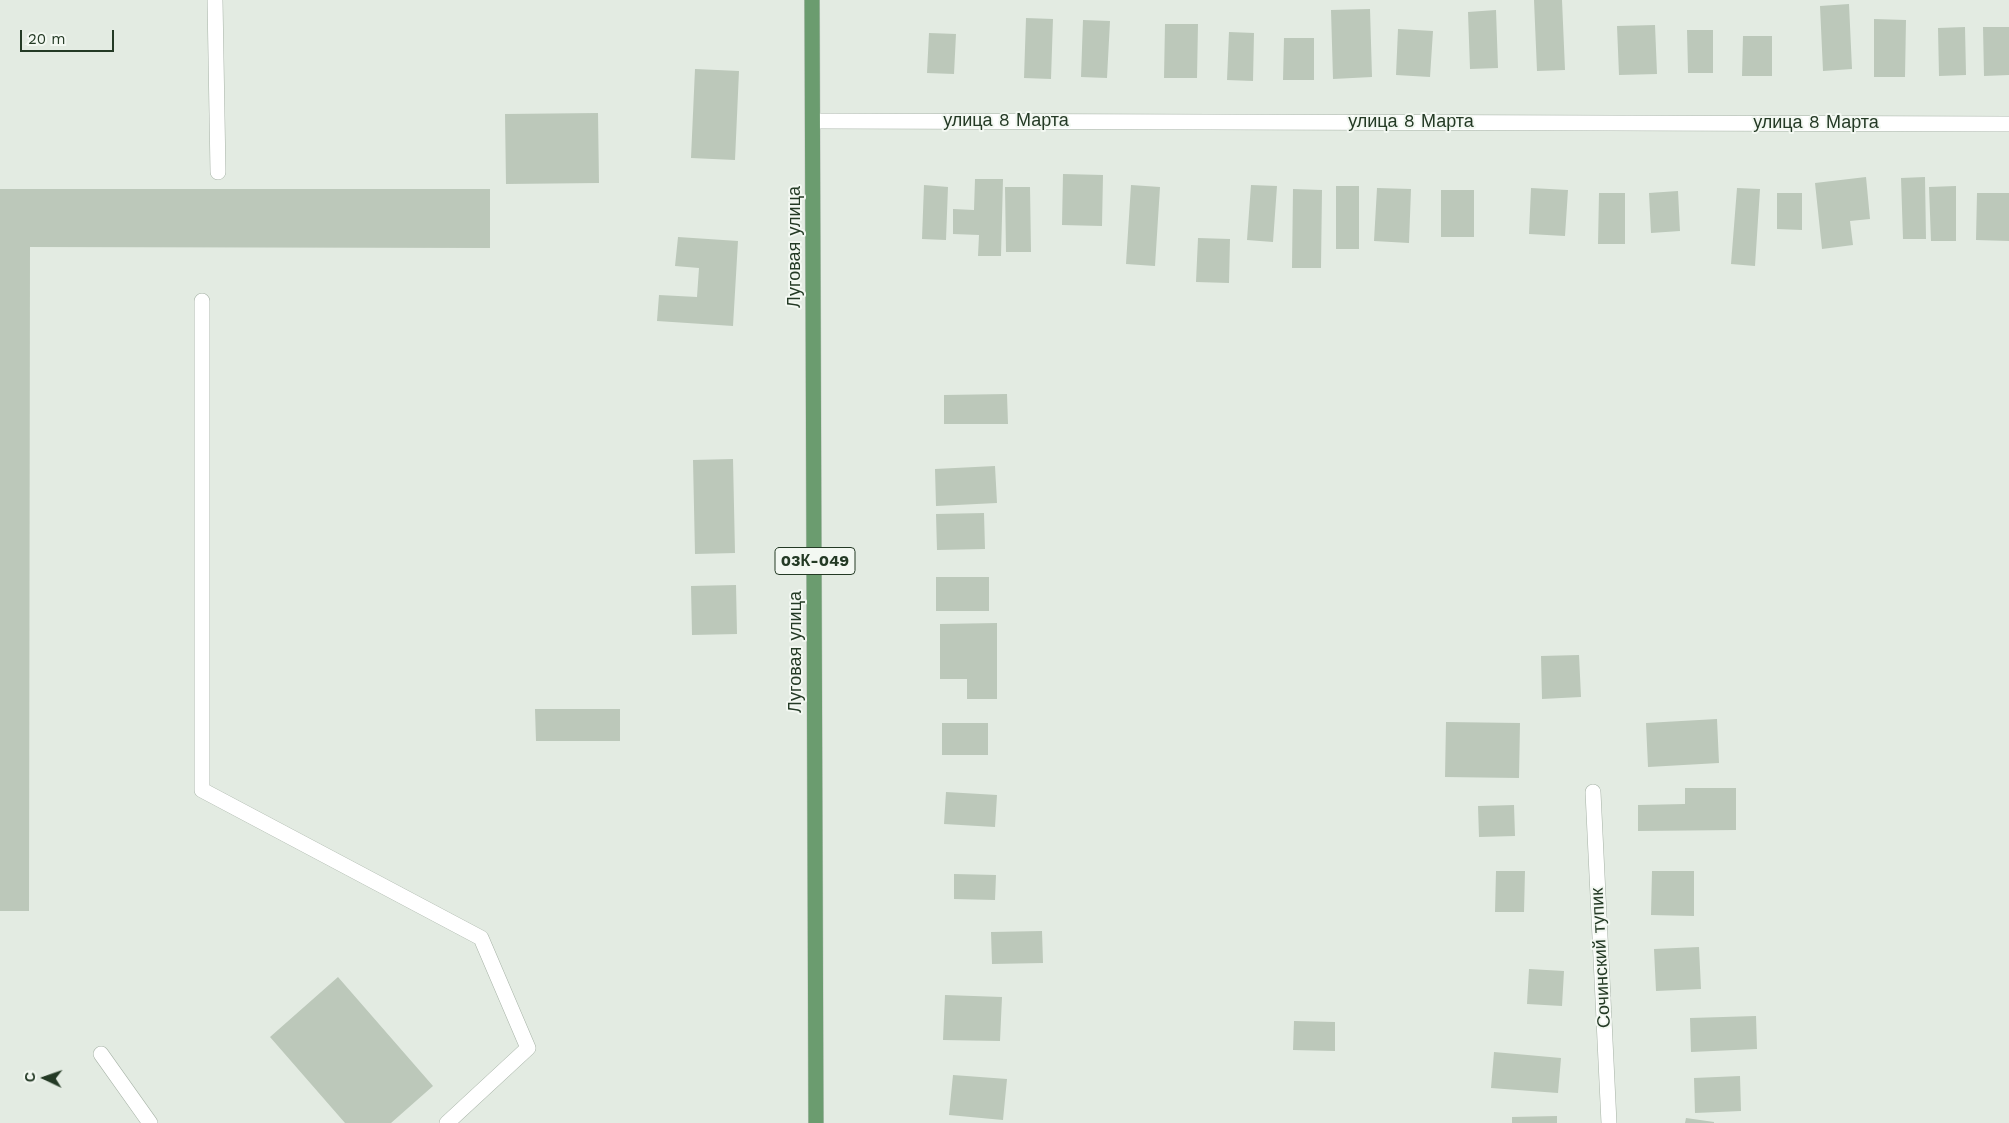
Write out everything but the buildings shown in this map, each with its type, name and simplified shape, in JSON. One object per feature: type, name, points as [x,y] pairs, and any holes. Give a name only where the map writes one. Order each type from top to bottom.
[{"type":"main road","name":"Луговая улица","points":[[812,0],[814,120],[816,1123]]},
{"type":"street","points":[[215,0],[218,172]]},
{"type":"street","name":"улица 8 Марта","points":[[814,120],[2009,124]]},
{"type":"street","points":[[202,301],[202,790],[481,938],[528,1048],[447,1123]]},
{"type":"street","name":"Сочинский тупик","points":[[1594,792],[1609,1123]]},
{"type":"street","points":[[100,1054],[150,1123]]}]
